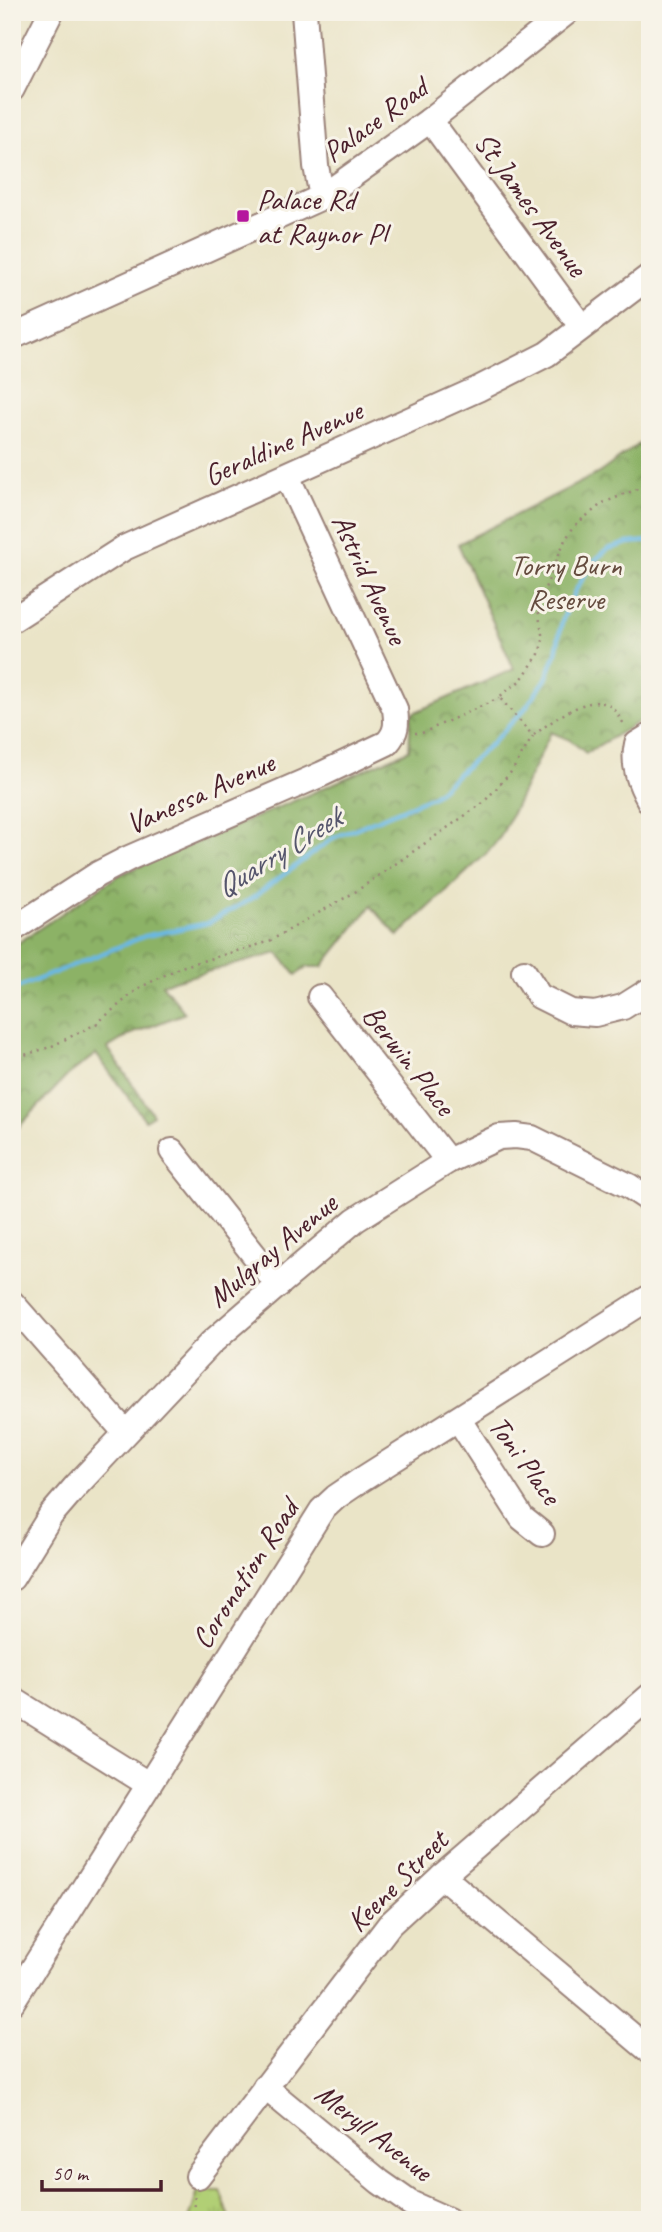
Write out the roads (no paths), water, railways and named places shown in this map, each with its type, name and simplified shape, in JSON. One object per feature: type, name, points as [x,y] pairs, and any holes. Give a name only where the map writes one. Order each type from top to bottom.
[{"type":"street","points":[[12,89],[51,12]]},
{"type":"street","points":[[303,12],[316,166],[322,197]]},
{"type":"street","name":"Palace Road","points":[[12,337],[322,197],[430,120],[567,12]]},
{"type":"street","name":"St James Avenue","points":[[430,120],[581,326]]},
{"type":"street","name":"Geraldine Avenue","points":[[12,620],[124,548],[478,389],[547,354],[650,276]]},
{"type":"street","name":"Astrid Avenue","points":[[287,476],[395,709],[397,723],[394,735]]},
{"type":"street","name":"Vanessa Avenue","points":[[12,930],[98,874],[321,775],[387,743],[394,735]]},
{"type":"street","points":[[643,740],[635,753],[639,782],[650,802]]},
{"type":"street","points":[[524,972],[539,996],[571,1012],[595,1014],[623,1007],[650,990]]},
{"type":"street","name":"Berwin Place","points":[[320,997],[448,1161]]},
{"type":"street","name":"Mulgray Avenue","points":[[12,1578],[51,1515],[211,1343],[355,1220],[448,1161],[499,1137],[532,1138],[629,1186],[650,1200]]},
{"type":"street","points":[[172,1151],[278,1285]]},
{"type":"street","name":"Coronation Road","points":[[12,2001],[322,1510],[345,1491],[650,1297]]},
{"type":"street","points":[[12,1303],[125,1433]]},
{"type":"street","name":"Toni Place","points":[[459,1420],[522,1518],[542,1534]]},
{"type":"street","name":"Keene Street","points":[[198,2176],[390,1924],[650,1696]]},
{"type":"street","points":[[12,1699],[148,1784]]},
{"type":"street","points":[[442,1876],[650,2050]]},
{"type":"street","name":"Meryll Avenue","points":[[265,2087],[380,2182],[410,2203],[448,2220]]},
{"type":"waterway","name":"Quarry Creek","points":[[12,990],[145,936],[208,923],[251,899],[333,838],[433,796],[524,710],[546,679],[556,653],[562,621],[575,591],[594,561],[608,549],[628,543],[650,541]]},
{"type":"place","name":"Palace Rd at Raynor Pl","points":[[243,216]]},
{"type":"park label","name":"Torry Burn Reserve","points":[[566,582]]}]
